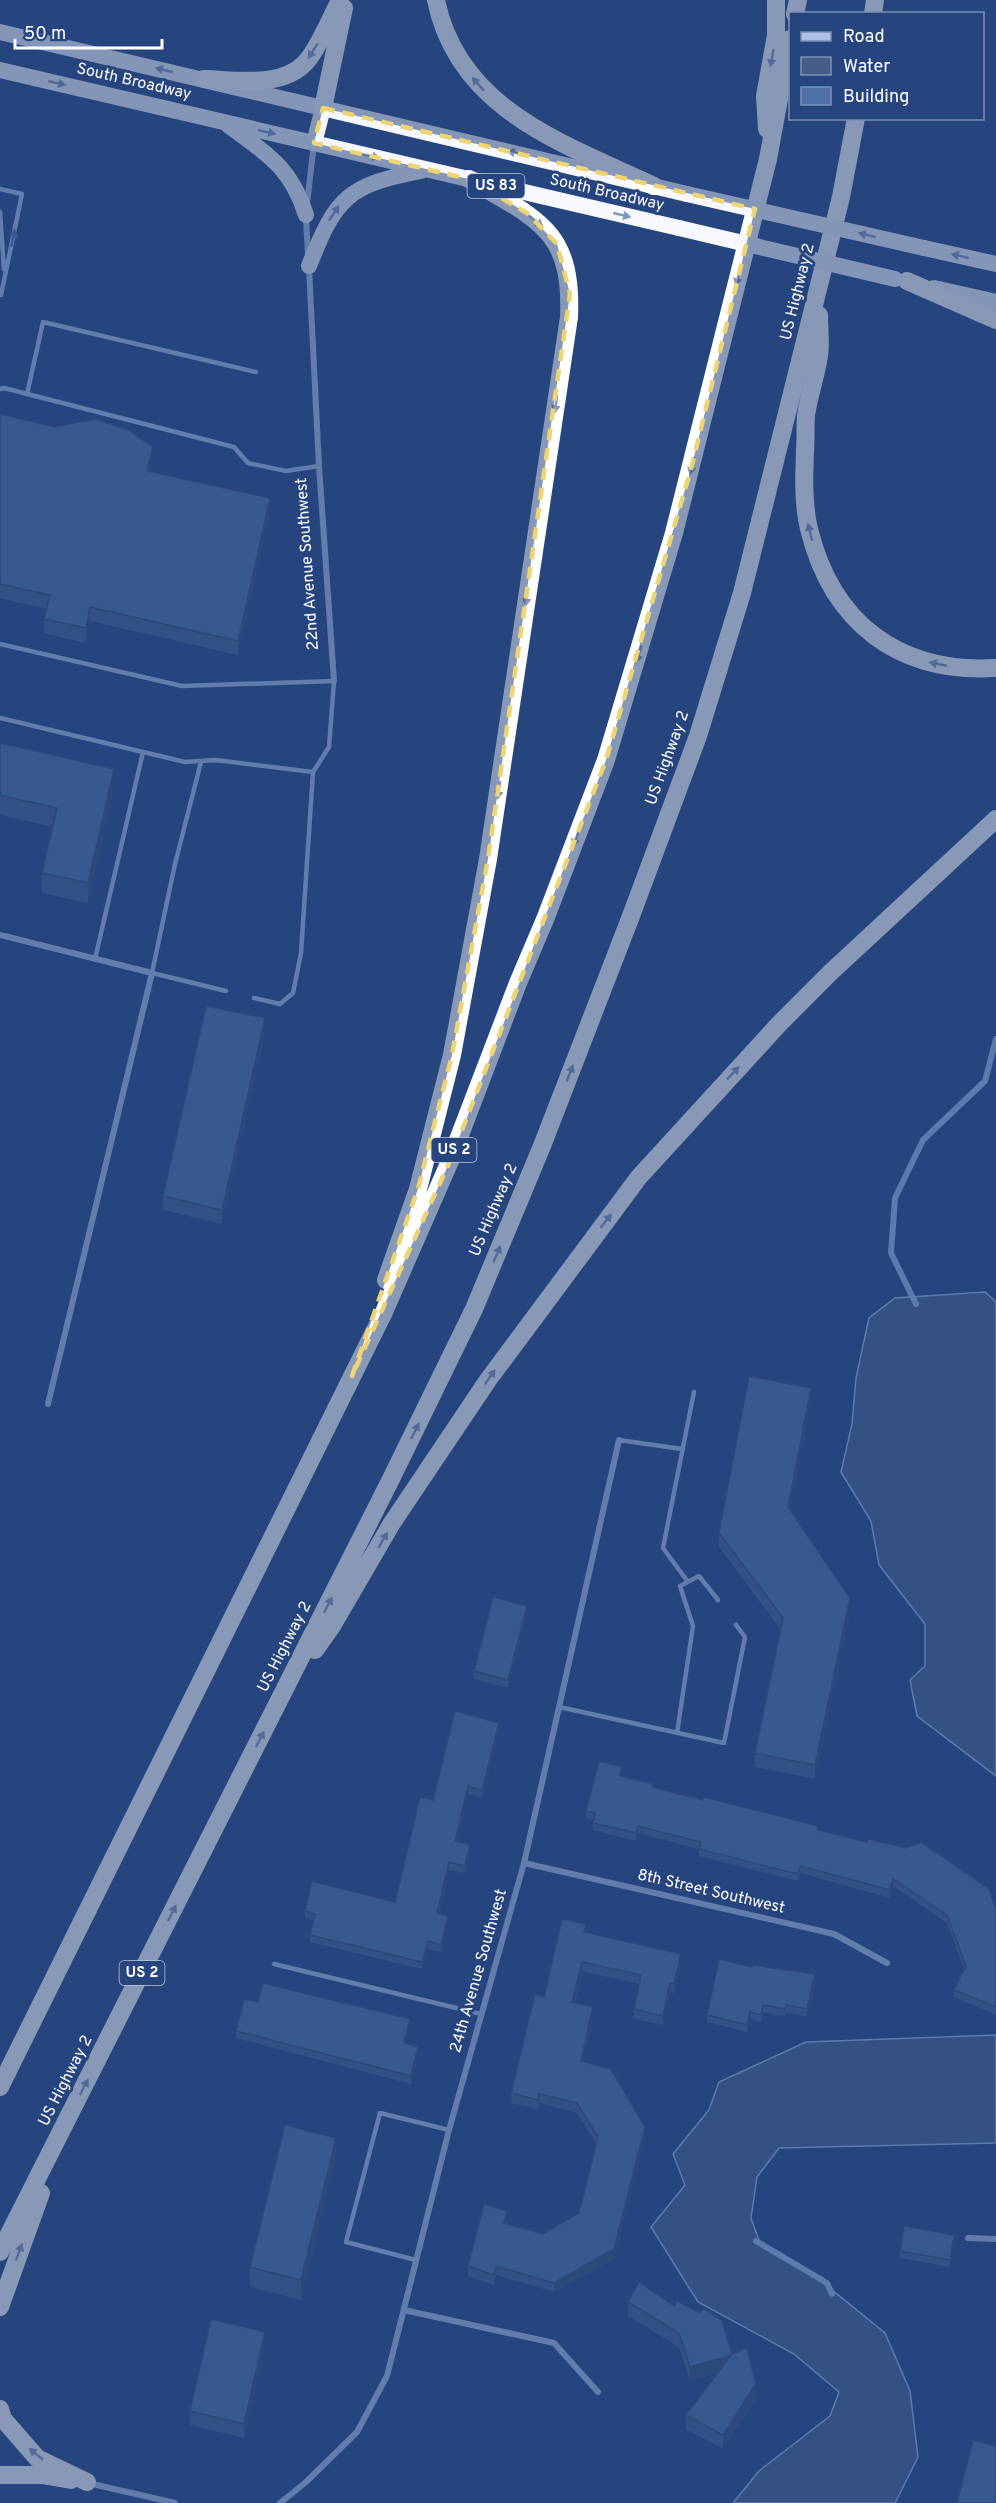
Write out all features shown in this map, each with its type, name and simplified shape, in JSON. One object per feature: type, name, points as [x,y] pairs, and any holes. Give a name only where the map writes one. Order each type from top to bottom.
[{"type":"highway","points":[[204,79],[273,80],[289,75],[311,56],[340,0]]},
{"type":"highway","points":[[323,108],[345,0]]},
{"type":"highway","points":[[436,0],[445,33],[457,57],[478,84],[498,104],[534,128],[654,186]]},
{"type":"highway","points":[[768,159],[765,96],[776,35],[776,0]]},
{"type":"highway","name":"South Broadway","points":[[0,32],[687,194],[996,264]]},
{"type":"highway","name":"US 2","points":[[0,2087],[384,1312],[450,1161],[606,760],[653,606],[691,469],[768,159],[789,44]]},
{"type":"highway","name":"South Broadway","points":[[0,70],[996,302]]},
{"type":"highway","name":"22nd Avenue Southwest","points":[[314,143],[323,108]]},
{"type":"highway","name":"US Highway 2","points":[[0,2252],[282,1695],[474,1309],[542,1146],[698,736],[742,593],[819,290],[856,120]]},
{"type":"highway","points":[[223,121],[272,158],[298,191],[306,216]]},
{"type":"highway","points":[[309,266],[324,228],[339,205],[359,190],[382,179],[428,170]]},
{"type":"highway","points":[[352,1376],[418,1189],[452,1055],[489,859],[569,317],[569,280],[557,244],[543,225],[527,213],[469,179]]},
{"type":"highway","points":[[901,280],[996,320]]},
{"type":"highway","points":[[819,290],[820,354],[806,415],[805,494],[808,527],[826,575],[863,628],[882,643],[902,654],[953,667],[996,668]]},
{"type":"highway","points":[[282,1695],[332,1626],[392,1523],[488,1380],[639,1177],[780,1023],[996,819]]},
{"type":"highway","points":[[0,2307],[68,2119]]},
{"type":"highway","points":[[0,2409],[3,2419],[38,2458],[87,2482]]},
{"type":"highway","points":[[0,2475],[42,2475],[87,2482]]},
{"type":"street","name":"22nd Avenue Southwest","points":[[314,143],[306,216],[319,466],[334,681]]},
{"type":"street","points":[[0,935],[152,973],[48,1404]]},
{"type":"street","name":"24th Avenue Southwest","points":[[280,2503],[306,2482],[357,2432],[387,2376],[449,2130],[524,1863],[619,1440]]},
{"type":"street","name":"8th Street Southwest","points":[[524,1863],[834,1934],[887,1963]]},
{"type":"street","points":[[968,2238],[996,2239]]},
{"type":"street","points":[[404,2310],[554,2343],[598,2392]]},
{"type":"street","points":[[87,2482],[176,2503]]},
{"type":"lane","points":[[0,189],[22,194],[0,296]]},
{"type":"lane","points":[[0,212],[5,274]]},
{"type":"lane","points":[[27,394],[44,322],[256,372]]},
{"type":"lane","points":[[0,389],[234,447],[248,463],[286,471],[319,466]]},
{"type":"lane","points":[[0,644],[182,686],[334,681],[328,747],[313,772],[301,953],[293,993],[279,1004],[254,998]]},
{"type":"lane","points":[[0,718],[185,762],[215,760],[313,772]]},
{"type":"lane","points":[[95,959],[143,752]]},
{"type":"lane","points":[[201,762],[175,864],[152,973],[226,991]]},
{"type":"lane","points":[[688,1582],[663,1548],[694,1392]]},
{"type":"lane","points":[[619,1440],[681,1449]]},
{"type":"lane","points":[[677,1733],[693,1626],[680,1586],[699,1576],[718,1600]]},
{"type":"lane","points":[[559,1707],[724,1743],[745,1637],[736,1625]]},
{"type":"lane","points":[[274,1964],[481,2014]]},
{"type":"lane","points":[[416,2260],[345,2242],[380,2113],[449,2130]]},
{"type":"highlighted area","points":[[323,108],[755,209],[691,469],[606,760],[450,1161],[352,1376],[418,1189],[452,1055],[488,859],[570,294],[557,244],[527,213],[469,179],[314,143]]},
{"type":"water","points":[[985,1292],[996,1302],[996,1776],[917,1716],[910,1680],[925,1666],[925,1624],[879,1565],[871,1521],[841,1472],[852,1424],[856,1378],[869,1318],[895,1298]]},
{"type":"water","points":[[996,2035],[996,2143],[779,2148],[757,2177],[751,2218],[761,2246],[821,2281],[885,2333],[910,2391],[918,2457],[895,2503],[733,2503],[759,2471],[830,2416],[839,2392],[794,2354],[698,2302],[651,2227],[685,2185],[673,2154],[709,2110],[719,2082],[806,2042]]},
{"type":"building","points":[[0,414],[54,427],[95,419],[128,430],[153,447],[147,471],[270,498],[238,641],[90,607],[86,628],[44,619],[50,595],[0,584]]},
{"type":"building","points":[[0,743],[114,769],[88,883],[42,873],[57,808],[0,795]]},
{"type":"building","points":[[206,1006],[265,1018],[222,1210],[163,1196]]},
{"type":"building","points":[[749,1376],[811,1388],[788,1507],[850,1598],[815,1765],[755,1753],[783,1618],[719,1533]]},
{"type":"building","points":[[493,1597],[527,1606],[508,1680],[474,1671]]},
{"type":"building","points":[[455,1711],[499,1723],[482,1790],[468,1786],[455,1841],[470,1844],[465,1866],[449,1862],[437,1913],[448,1916],[441,1945],[428,1941],[422,1962],[310,1935],[315,1914],[305,1911],[312,1881],[395,1902],[420,1797],[433,1800]]},
{"type":"building","points":[[599,1761],[622,1767],[620,1776],[653,1784],[652,1787],[703,1800],[704,1797],[818,1826],[817,1830],[867,1842],[868,1839],[906,1848],[921,1842],[989,1889],[996,1909],[996,2007],[954,1990],[966,1966],[947,1915],[893,1879],[890,1890],[800,1866],[798,1874],[699,1849],[701,1842],[638,1826],[636,1833],[593,1823],[595,1813],[586,1811]]},
{"type":"building","points":[[562,1919],[586,1924],[584,1932],[681,1954],[674,1984],[670,1983],[663,2016],[634,2009],[641,1975],[582,1962],[572,2002],[593,2007],[581,2061],[611,2069],[645,2127],[614,2249],[554,2283],[496,2266],[494,2275],[468,2266],[484,2204],[507,2211],[504,2223],[543,2234],[579,2213],[598,2137],[577,2103],[539,2094],[538,2100],[511,2093],[535,1994],[544,1997]]},
{"type":"building","points":[[719,1959],[752,1967],[752,1965],[815,1974],[807,2009],[786,2005],[785,2009],[763,2005],[761,2015],[750,2012],[747,2025],[707,2015]]},
{"type":"building","points":[[263,1983],[410,2019],[404,2043],[418,2047],[411,2076],[236,2031],[244,1999],[258,2002]]},
{"type":"building","points":[[285,2125],[336,2138],[301,2280],[250,2267]]},
{"type":"building","points":[[904,2226],[954,2235],[950,2260],[900,2251]]},
{"type":"building","points":[[639,2282],[674,2306],[677,2301],[700,2313],[703,2308],[722,2320],[732,2354],[747,2348],[756,2384],[723,2435],[686,2415],[731,2355],[690,2367],[679,2333],[628,2302]]},
{"type":"building","points":[[211,2319],[265,2332],[244,2424],[190,2411]]},
{"type":"building","points":[[973,2440],[996,2446],[996,2503],[957,2503]]},
{"type":"waterway","points":[[916,1304],[891,1253],[895,1198],[923,1140],[985,1081],[996,1039]]},
{"type":"waterway","points":[[756,2241],[827,2283],[832,2294]]}]
